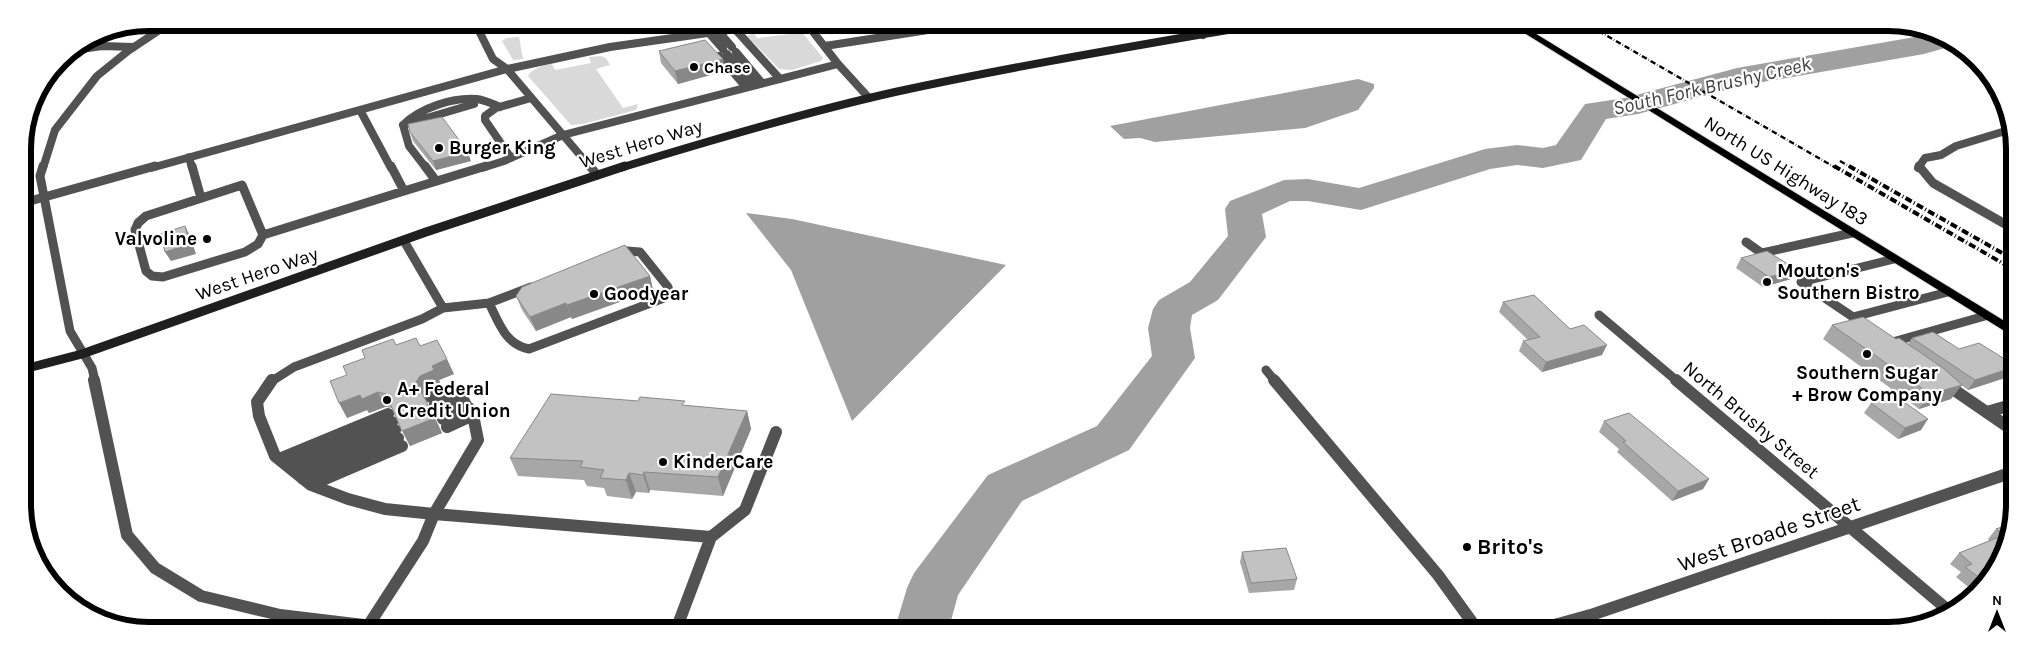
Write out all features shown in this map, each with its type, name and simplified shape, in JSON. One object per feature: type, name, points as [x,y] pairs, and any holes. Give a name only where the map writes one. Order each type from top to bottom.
[{"type":"main road","name":"West Hero Way","points":[[31,367],[82,354],[597,175],[777,121],[869,98],[1032,65],[1224,31]]},
{"type":"main road","name":"North US Highway 183","points":[[1525,31],[2006,328]]},
{"type":"street","points":[[157,31],[97,76],[55,130],[40,176],[70,331],[92,368],[127,536],[155,568],[201,596],[280,615],[335,622]]},
{"type":"street","points":[[480,31],[493,59],[507,69],[597,175]]},
{"type":"street","points":[[32,200],[507,69],[610,47],[718,31],[776,80]]},
{"type":"street","points":[[731,31],[738,48],[762,83]]},
{"type":"street","points":[[732,31],[776,80]]},
{"type":"street","points":[[813,31],[838,64],[869,98]]},
{"type":"street","points":[[825,46],[917,31]]},
{"type":"street","points":[[1199,31],[1203,35]]},
{"type":"street","points":[[709,33],[721,53]]},
{"type":"street","points":[[700,34],[721,53],[750,86]]},
{"type":"street","points":[[89,48],[102,46],[133,47]]},
{"type":"street","points":[[263,235],[242,185],[146,216],[138,223],[135,230],[146,271],[152,276],[164,277],[245,252],[258,244],[263,235],[511,158],[562,135],[838,64]]},
{"type":"street","points":[[511,158],[485,120],[485,116],[500,107],[530,98]]},
{"type":"street","points":[[436,181],[409,146],[403,125],[485,101],[500,107]]},
{"type":"street","points":[[360,110],[404,191]]},
{"type":"street","points":[[2004,132],[1956,146],[1941,155],[1925,158],[1921,161],[1918,168],[1933,183],[2006,225]]},
{"type":"street","points":[[189,157],[201,198]]},
{"type":"street","points":[[1762,253],[1852,233]]},
{"type":"street","points":[[404,241],[443,308]]},
{"type":"street","points":[[1746,242],[1776,263]]},
{"type":"street","points":[[489,303],[508,341],[522,348],[529,349],[664,298],[669,292],[668,287],[640,252],[627,251],[611,257]]},
{"type":"street","points":[[1894,259],[1801,282],[1852,317],[1948,292]]},
{"type":"street","points":[[542,283],[489,303],[443,308],[422,319],[294,367],[273,379],[262,392],[257,402],[259,416],[275,456],[295,472],[348,499],[385,509],[711,537]]},
{"type":"street","name":"North Brushy Street","points":[[1599,314],[1945,607]]},
{"type":"street","points":[[1898,351],[1890,346],[1889,342],[1986,316]]},
{"type":"street","points":[[1266,370],[1438,576],[1471,621]]},
{"type":"street","points":[[1938,379],[2006,425]]},
{"type":"street","points":[[371,622],[423,541],[434,514],[478,440],[466,405],[442,392],[439,411]]},
{"type":"street","points":[[439,411],[466,405]]},
{"type":"street","points":[[439,411],[466,405]]},
{"type":"street","points":[[1987,412],[2006,406]]},
{"type":"street","points":[[295,472],[395,430]]},
{"type":"street","points":[[295,472],[395,430]]},
{"type":"street","points":[[295,472],[395,430]]},
{"type":"street","points":[[679,622],[711,537],[745,510],[776,432]]},
{"type":"street","name":"West Broade Street","points":[[1568,621],[2006,476]]},
{"type":"shaded area","points":[[789,31],[801,31],[823,58],[821,61],[792,70],[779,69],[747,36],[754,33],[757,38],[790,34]]},
{"type":"shaded area","points":[[519,37],[523,59],[513,60],[502,41],[507,38]]},
{"type":"shaded area","points":[[601,56],[606,58],[610,65],[596,69],[623,108],[638,104],[636,110],[583,124],[571,125],[528,76],[532,71],[542,66],[552,64],[555,70],[591,63],[589,57]]},
{"type":"shaded area","points":[[1358,79],[1374,84],[1374,88],[1358,110],[1305,128],[1155,142],[1140,138],[1124,139],[1110,126]]},
{"type":"shaded area","points":[[746,213],[792,219],[1006,265],[852,421],[791,270]]},
{"type":"building","points":[[705,40],[723,59],[675,71],[659,51]]},
{"type":"building","name":"Burger King","points":[[442,117],[468,152],[433,161],[410,132],[408,124]]},
{"type":"building","points":[[185,226],[190,244],[165,252],[160,234]]},
{"type":"building","points":[[625,245],[650,276],[567,305],[566,303],[530,317],[516,296],[522,287]]},
{"type":"building","points":[[1767,251],[1797,270],[1769,277],[1741,258]]},
{"type":"building","points":[[1534,295],[1570,329],[1584,325],[1607,345],[1546,362],[1523,341],[1540,337],[1503,302]]},
{"type":"building","points":[[1863,317],[1896,339],[1899,338],[1943,368],[1962,385],[1930,394],[1832,325]]},
{"type":"building","points":[[1933,332],[1959,349],[1979,343],[2006,360],[2006,370],[1975,380],[1912,338]]},
{"type":"building","points":[[416,338],[420,346],[437,340],[447,359],[432,366],[434,370],[420,376],[416,382],[435,418],[402,431],[386,394],[378,392],[362,399],[360,395],[339,403],[330,381],[347,375],[343,366],[365,358],[362,350],[393,339],[396,345]]},
{"type":"building","points":[[551,394],[638,401],[640,397],[685,401],[682,405],[747,411],[718,477],[644,472],[643,475],[629,473],[626,480],[600,478],[604,470],[580,467],[583,461],[510,458]]},
{"type":"building","points":[[1896,396],[1928,419],[1905,428],[1871,403]]},
{"type":"building","points":[[1629,413],[1709,479],[1678,491],[1623,442],[1626,441],[1604,421]]},
{"type":"building","points":[[2004,526],[2002,534],[1996,529]]},
{"type":"building","points":[[2001,536],[1990,563],[1979,578],[1965,567],[1972,564],[1959,553]]},
{"type":"building","points":[[1286,548],[1297,579],[1251,583],[1242,552]]},
{"type":"waterway","name":"South Fork Brushy Creek","points":[[924,622],[933,588],[1005,488],[1113,438],[1174,358],[1169,328],[1173,309],[1204,291],[1247,237],[1243,209],[1284,191],[1308,190],[1361,199],[1485,159],[1517,155],[1543,158],[1569,153],[1576,138],[1596,111],[1627,107],[1737,77],[1936,42]]},
{"type":"railway","points":[[1599,31],[1836,168]]},
{"type":"railway","points":[[1840,161],[1852,168]]},
{"type":"railway","points":[[1834,166],[2006,265]]},
{"type":"railway","points":[[1849,166],[2006,255]]},
{"type":"place","name":"Chase","points":[[694,67]]},
{"type":"place","name":"Burger King","points":[[439,148]]},
{"type":"place","name":"Valvoline","points":[[207,239]]},
{"type":"place","name":"Mouton's Southern Bistro","points":[[1767,282]]},
{"type":"place","name":"Goodyear","points":[[594,294]]},
{"type":"place","name":"Southern Sugar + Brow Company","points":[[1867,354]]},
{"type":"place","name":"A+ Federal Credit Union","points":[[387,400]]},
{"type":"place","name":"KinderCare","points":[[663,462]]},
{"type":"place","name":"Brito's","points":[[1467,547]]}]
